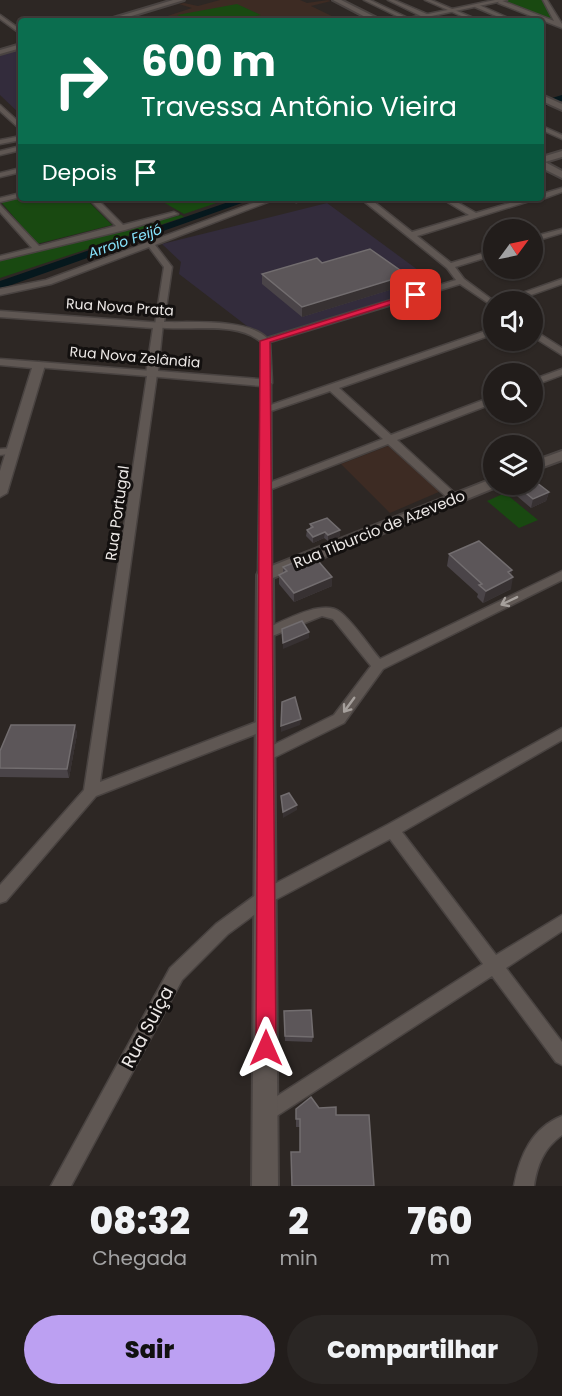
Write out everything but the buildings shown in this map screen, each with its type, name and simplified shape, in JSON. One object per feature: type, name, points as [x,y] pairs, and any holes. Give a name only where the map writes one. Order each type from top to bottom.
[{"type":"main road","points":[[109,18],[181,0]]},
{"type":"main road","points":[[336,0],[373,18]]},
{"type":"main road","points":[[0,52],[18,47]]},
{"type":"main road","points":[[544,99],[558,107]]},
{"type":"main road","points":[[544,161],[562,154]]},
{"type":"main road","points":[[544,163],[562,175]]},
{"type":"main road","points":[[543,463],[562,455]]},
{"type":"main road","name":"Rua Tiburcio de Azevedo","points":[[265,575],[483,488]]},
{"type":"main road","points":[[265,575],[264,756],[267,896],[265,1186]]},
{"type":"street","points":[[366,0],[400,18]]},
{"type":"street","points":[[390,0],[432,18]]},
{"type":"street","points":[[379,6],[414,0],[443,12]]},
{"type":"street","points":[[430,1],[446,0]]},
{"type":"street","points":[[545,0],[560,25]]},
{"type":"street","points":[[430,1],[470,18]]},
{"type":"street","points":[[415,18],[502,1],[543,18]]},
{"type":"street","points":[[477,6],[505,18]]},
{"type":"street","points":[[0,17],[18,30]]},
{"type":"street","points":[[544,18],[560,25]]},
{"type":"street","points":[[0,107],[18,125]]},
{"type":"street","points":[[0,123],[13,121]]},
{"type":"street","points":[[544,129],[562,137]]},
{"type":"street","points":[[0,142],[18,139]]},
{"type":"street","points":[[0,153],[18,149]]},
{"type":"street","points":[[0,175],[18,171]]},
{"type":"street","points":[[544,195],[562,190]]},
{"type":"street","points":[[0,200],[18,196]]},
{"type":"street","points":[[95,201],[122,228]]},
{"type":"street","points":[[0,292],[48,282],[266,201]]},
{"type":"street","points":[[368,201],[450,266],[461,281],[483,296]]},
{"type":"street","points":[[450,201],[474,215]]},
{"type":"street","points":[[411,235],[521,201]]},
{"type":"street","points":[[0,207],[37,249]]},
{"type":"street","points":[[0,258],[174,214]]},
{"type":"street","points":[[0,226],[14,223]]},
{"type":"street","points":[[543,237],[562,231]]},
{"type":"street","name":"Rua Portugal","points":[[91,792],[168,267],[150,243]]},
{"type":"street","points":[[450,266],[483,256]]},
{"type":"street","points":[[265,575],[267,383],[265,341],[461,281]]},
{"type":"street","points":[[534,291],[561,282]]},
{"type":"street","name":"Rua Nova Prata","points":[[0,314],[238,328],[258,333],[265,341]]},
{"type":"street","points":[[265,410],[483,335]]},
{"type":"street","points":[[543,339],[562,352]]},
{"type":"street","name":"Rua Nova Zelândia","points":[[0,362],[267,383]]},
{"type":"street","points":[[0,493],[6,452],[39,364]]},
{"type":"street","points":[[543,379],[562,372]]},
{"type":"street","points":[[332,387],[455,499]]},
{"type":"street","points":[[265,488],[483,403]]},
{"type":"street","points":[[264,756],[339,718],[378,666],[562,575]]},
{"type":"street","points":[[265,634],[321,611],[330,612],[337,616],[378,666]]},
{"type":"street","points":[[0,896],[91,792],[264,725]]},
{"type":"street","name":"Rua Suiça","points":[[61,1186],[176,974],[222,929],[267,896],[392,830],[562,733]]},
{"type":"street","points":[[392,830],[562,1056]]},
{"type":"street","points":[[266,1113],[562,922]]},
{"type":"street","points":[[524,1186],[537,1145],[548,1133],[562,1125]]},
{"type":"shaded area","points":[[220,0],[300,0],[307,3],[328,0],[331,1],[311,6],[336,18],[161,18],[192,8],[179,4],[198,6]]},
{"type":"shaded area","points":[[18,48],[18,112],[0,95],[0,53]]},
{"type":"shaded area","points":[[327,203],[437,284],[264,339],[179,274],[181,262],[162,244]]},
{"type":"shaded area","points":[[388,446],[441,491],[390,513],[341,464]]},
{"type":"green space","points":[[542,0],[554,22],[544,18],[503,2]]},
{"type":"green space","points":[[237,4],[261,15],[246,18],[184,18],[177,15]]},
{"type":"green space","points":[[18,198],[18,201],[88,201],[112,225],[37,244],[1,202]]},
{"type":"green space","points":[[161,201],[222,201],[184,214]]},
{"type":"green space","points":[[181,215],[184,217],[0,278],[0,261]]},
{"type":"green space","points":[[500,495],[507,495],[538,520],[519,528],[487,501]]},
{"type":"waterway","name":"Arroio Feijó","points":[[544,103],[562,98]]},
{"type":"waterway","name":"Arroio Feijó","points":[[0,285],[242,201]]},
{"type":"route","points":[[266,1048],[267,896],[264,756],[267,383],[265,341],[416,295]]}]
